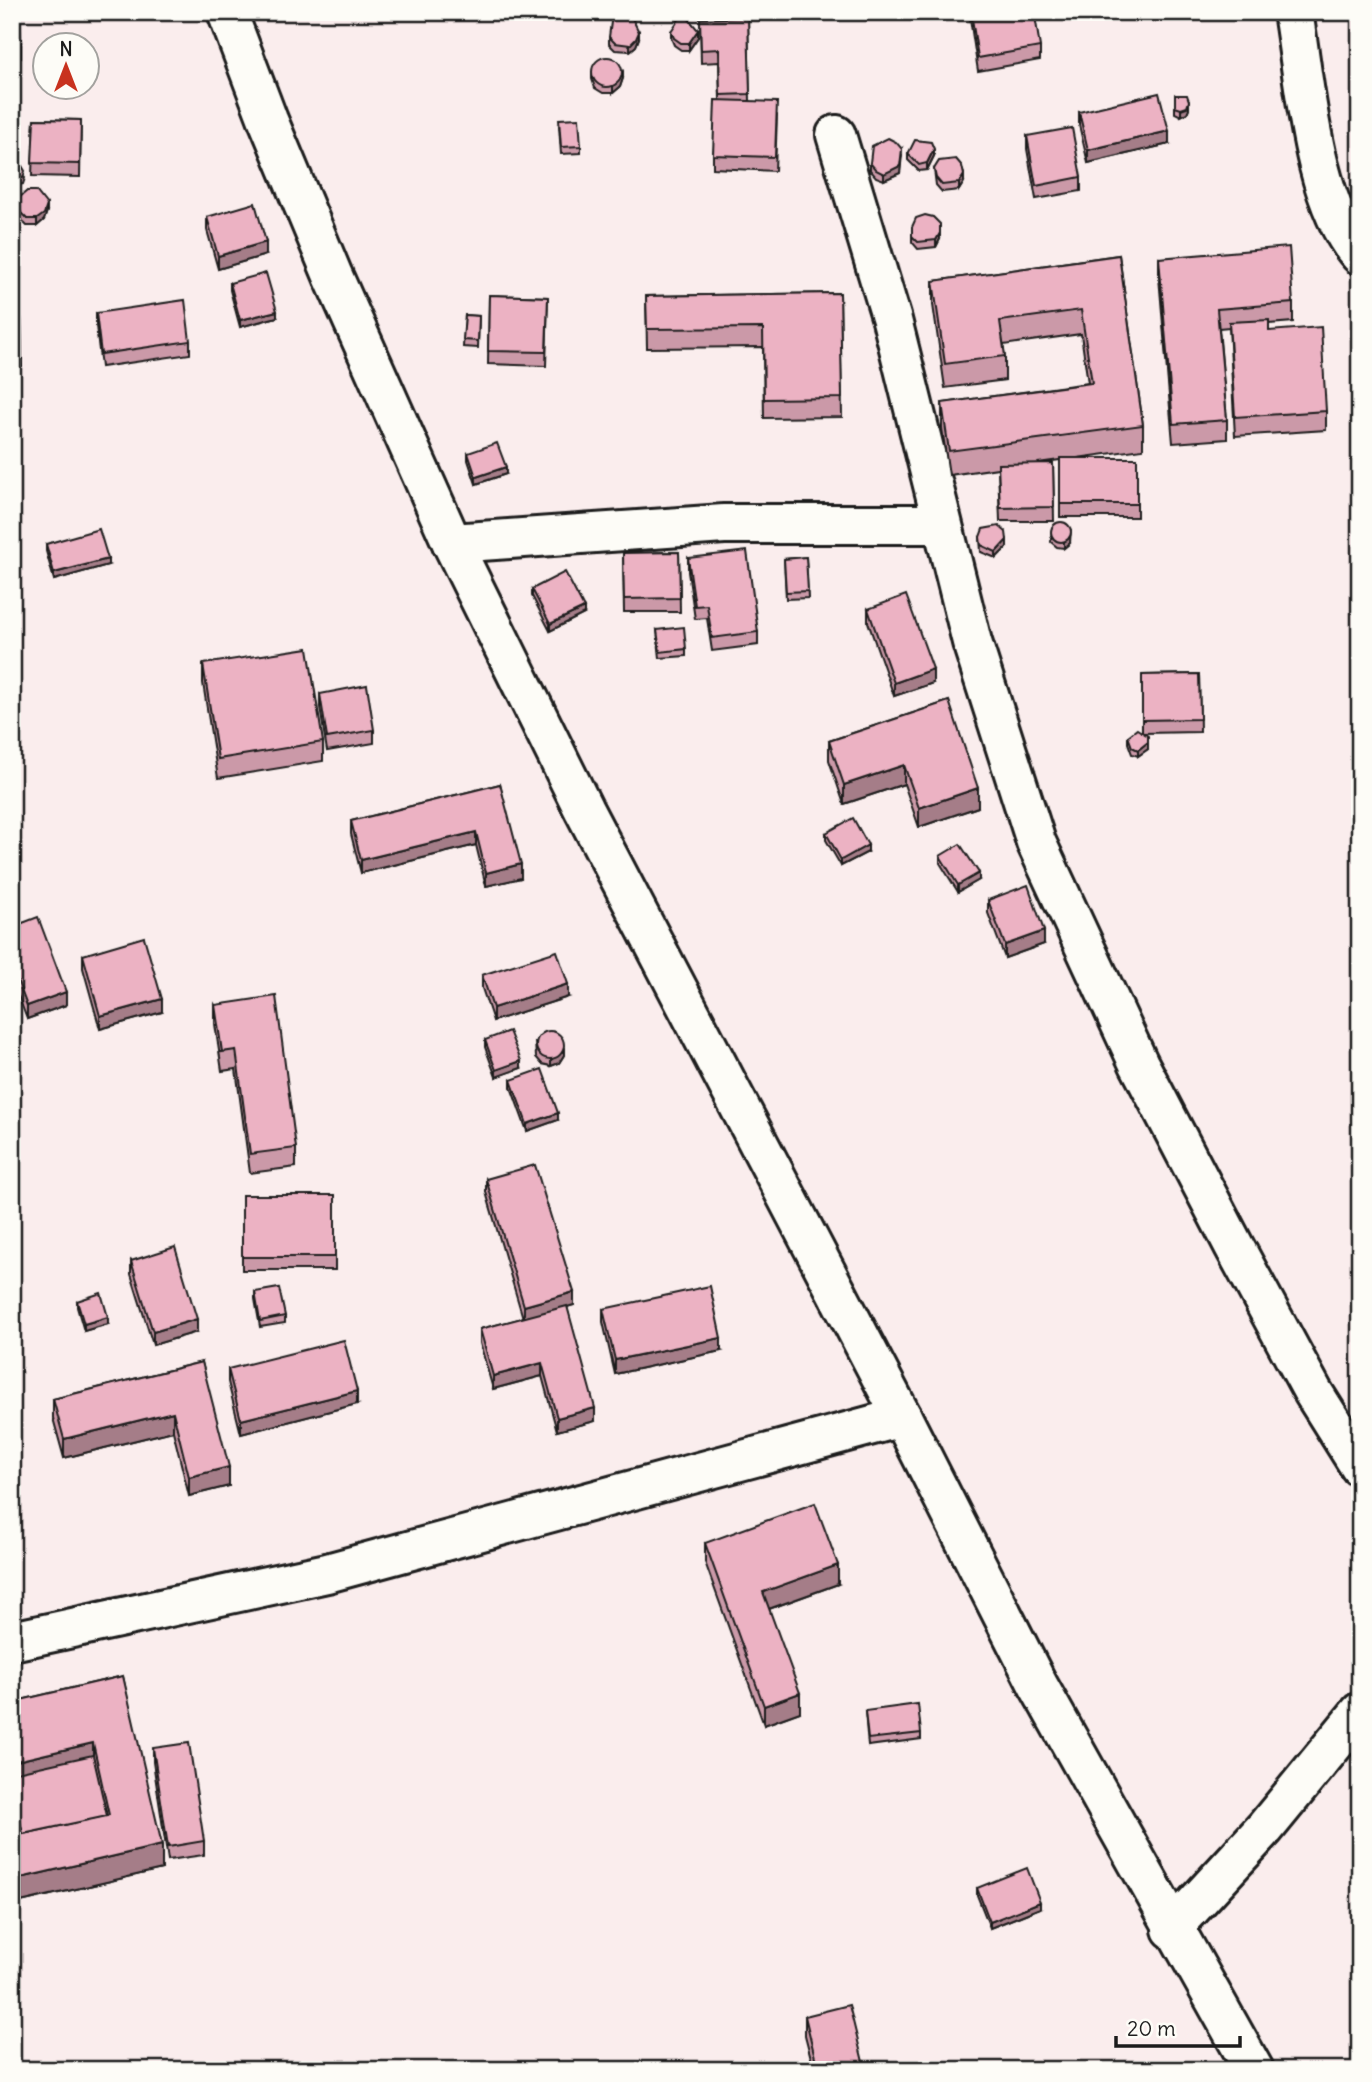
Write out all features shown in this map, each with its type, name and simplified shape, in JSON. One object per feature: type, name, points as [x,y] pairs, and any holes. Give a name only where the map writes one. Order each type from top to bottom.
[{"type":"street","points":[[227,12],[328,264],[452,543],[584,810],[902,1417],[1038,1685],[1172,1929],[1254,2070]]},
{"type":"street","points":[[1293,12],[1320,174],[1336,217],[1360,255]]},
{"type":"street","points":[[836,135],[892,320],[940,524],[972,642],[1036,842],[1139,1063],[1313,1391],[1360,1467]]},
{"type":"street","points":[[452,543],[724,524],[940,524]]},
{"type":"street","points":[[12,1641],[327,1573],[902,1417]]},
{"type":"street","points":[[1172,1929],[1265,1828],[1360,1712]]},
{"type":"building","points":[[12,12],[19,12],[21,45],[12,46]]},
{"type":"building","points":[[971,12],[1019,12],[1020,19],[1035,16],[1040,47],[978,58]]},
{"type":"building","points":[[617,16],[632,18],[639,32],[630,45],[615,43],[609,37],[611,22]]},
{"type":"building","points":[[680,18],[688,18],[698,30],[689,43],[681,43],[674,38],[671,31]]},
{"type":"building","points":[[748,18],[750,94],[720,95],[719,49],[701,50],[700,19]]},
{"type":"building","points":[[607,57],[618,61],[622,72],[618,83],[607,87],[596,83],[592,72],[596,61]]},
{"type":"building","points":[[1159,93],[1169,131],[1088,150],[1079,112]]},
{"type":"building","points":[[1175,95],[1187,95],[1187,107],[1175,107]]},
{"type":"building","points":[[715,100],[777,102],[775,157],[713,155]]},
{"type":"building","points":[[579,118],[581,146],[561,147],[559,119]]},
{"type":"building","points":[[34,119],[81,120],[80,164],[32,163]]},
{"type":"building","points":[[1072,128],[1081,177],[1036,186],[1027,136]]},
{"type":"building","points":[[888,138],[902,149],[900,166],[884,174],[870,163],[872,146]]},
{"type":"building","points":[[915,140],[931,142],[934,149],[927,163],[919,165],[908,154]]},
{"type":"building","points":[[956,159],[962,166],[964,175],[959,183],[942,185],[936,178],[934,169],[939,161]]},
{"type":"building","points":[[12,166],[22,166],[25,171],[23,178],[12,180]]},
{"type":"building","points":[[27,191],[36,191],[47,205],[44,214],[37,219],[27,219],[18,205],[20,197]]},
{"type":"building","points":[[255,203],[266,242],[218,256],[207,217]]},
{"type":"building","points":[[925,215],[933,217],[940,224],[940,233],[936,240],[918,242],[912,236],[912,227],[916,218]]},
{"type":"building","points":[[1289,247],[1293,303],[1217,309],[1227,420],[1173,424],[1159,258]]},
{"type":"building","points":[[1119,255],[1143,425],[949,451],[942,403],[1092,383],[1081,310],[1000,321],[1005,356],[945,364],[933,281]]},
{"type":"building","points":[[266,273],[277,311],[240,320],[230,283]]},
{"type":"building","points":[[840,293],[842,398],[764,399],[763,328],[647,329],[646,296]]},
{"type":"building","points":[[489,295],[548,297],[546,352],[488,351]]},
{"type":"building","points":[[185,300],[190,341],[101,354],[96,313]]},
{"type":"building","points":[[465,315],[479,316],[478,341],[463,340]]},
{"type":"building","points":[[12,316],[21,316],[22,359],[12,359]]},
{"type":"building","points":[[1269,320],[1269,331],[1321,327],[1326,411],[1235,417],[1229,322]]},
{"type":"building","points":[[497,443],[506,467],[476,477],[468,453]]},
{"type":"building","points":[[1060,458],[1137,458],[1137,504],[1060,504]]},
{"type":"building","points":[[1053,463],[1054,507],[1000,508],[998,464]]},
{"type":"building","points":[[1061,522],[1068,525],[1071,532],[1068,539],[1061,542],[1054,539],[1051,532],[1054,525]]},
{"type":"building","points":[[999,526],[1006,532],[1007,540],[996,552],[981,545],[983,529]]},
{"type":"building","points":[[99,529],[108,559],[54,573],[46,544]]},
{"type":"building","points":[[747,551],[758,632],[712,638],[707,605],[695,606],[688,558]]},
{"type":"building","points":[[679,552],[680,598],[624,599],[623,553]]},
{"type":"building","points":[[806,557],[808,591],[786,592],[784,559]]},
{"type":"building","points":[[565,572],[584,608],[550,624],[532,589]]},
{"type":"building","points":[[906,595],[933,669],[894,683],[868,609]]},
{"type":"building","points":[[684,627],[686,649],[660,652],[657,630]]},
{"type":"building","points":[[308,648],[323,742],[218,759],[203,664]]},
{"type":"building","points":[[1199,674],[1200,719],[1142,720],[1142,675]]},
{"type":"building","points":[[367,685],[374,730],[327,738],[320,694]]},
{"type":"building","points":[[949,701],[978,788],[919,808],[904,765],[844,785],[829,741]]},
{"type":"building","points":[[1137,729],[1148,736],[1148,742],[1138,750],[1132,747],[1128,736]]},
{"type":"building","points":[[500,784],[521,864],[486,873],[476,832],[361,860],[351,821]]},
{"type":"building","points":[[853,818],[868,845],[841,860],[826,833]]},
{"type":"building","points":[[960,844],[979,873],[958,885],[940,856]]},
{"type":"building","points":[[1028,885],[1044,931],[1005,945],[988,900]]},
{"type":"building","points":[[38,917],[66,992],[27,1006],[12,966],[12,927]]},
{"type":"building","points":[[144,937],[162,999],[100,1016],[83,955]]},
{"type":"building","points":[[557,951],[568,984],[493,1008],[482,975]]},
{"type":"building","points":[[276,996],[296,1148],[250,1154],[236,1050],[222,1052],[215,1005]]},
{"type":"building","points":[[509,1031],[521,1061],[496,1070],[485,1040]]},
{"type":"building","points":[[550,1031],[560,1035],[564,1045],[560,1055],[550,1059],[540,1055],[536,1045],[540,1035]]},
{"type":"building","points":[[542,1069],[558,1113],[527,1124],[511,1080]]},
{"type":"building","points":[[535,1165],[574,1292],[524,1306],[486,1179]]},
{"type":"building","points":[[242,1195],[335,1195],[335,1257],[242,1257]]},
{"type":"building","points":[[175,1247],[197,1319],[153,1332],[131,1261]]},
{"type":"building","points":[[710,1286],[721,1338],[615,1360],[603,1309]]},
{"type":"building","points":[[279,1288],[285,1316],[260,1321],[255,1292]]},
{"type":"building","points":[[101,1293],[108,1317],[84,1324],[77,1301]]},
{"type":"building","points":[[567,1306],[595,1408],[557,1418],[542,1363],[493,1376],[480,1329]]},
{"type":"building","points":[[344,1340],[357,1391],[241,1420],[228,1369]]},
{"type":"building","points":[[202,1362],[229,1467],[189,1477],[173,1412],[64,1439],[53,1399]]},
{"type":"building","points":[[815,1503],[838,1565],[763,1592],[800,1693],[764,1706],[705,1543]]},
{"type":"building","points":[[123,1676],[162,1845],[12,1880],[12,1787],[23,1834],[109,1815],[93,1743],[12,1762],[12,1702]]},
{"type":"building","points":[[918,1704],[921,1733],[868,1739],[865,1711]]},
{"type":"building","points":[[189,1743],[204,1841],[168,1847],[153,1748]]},
{"type":"building","points":[[93,1755],[107,1816],[23,1834],[12,1787],[12,1773]]},
{"type":"building","points":[[1027,1868],[1040,1902],[990,1922],[977,1888]]},
{"type":"building","points":[[849,2005],[865,2070],[818,2070],[805,2016]]}]
